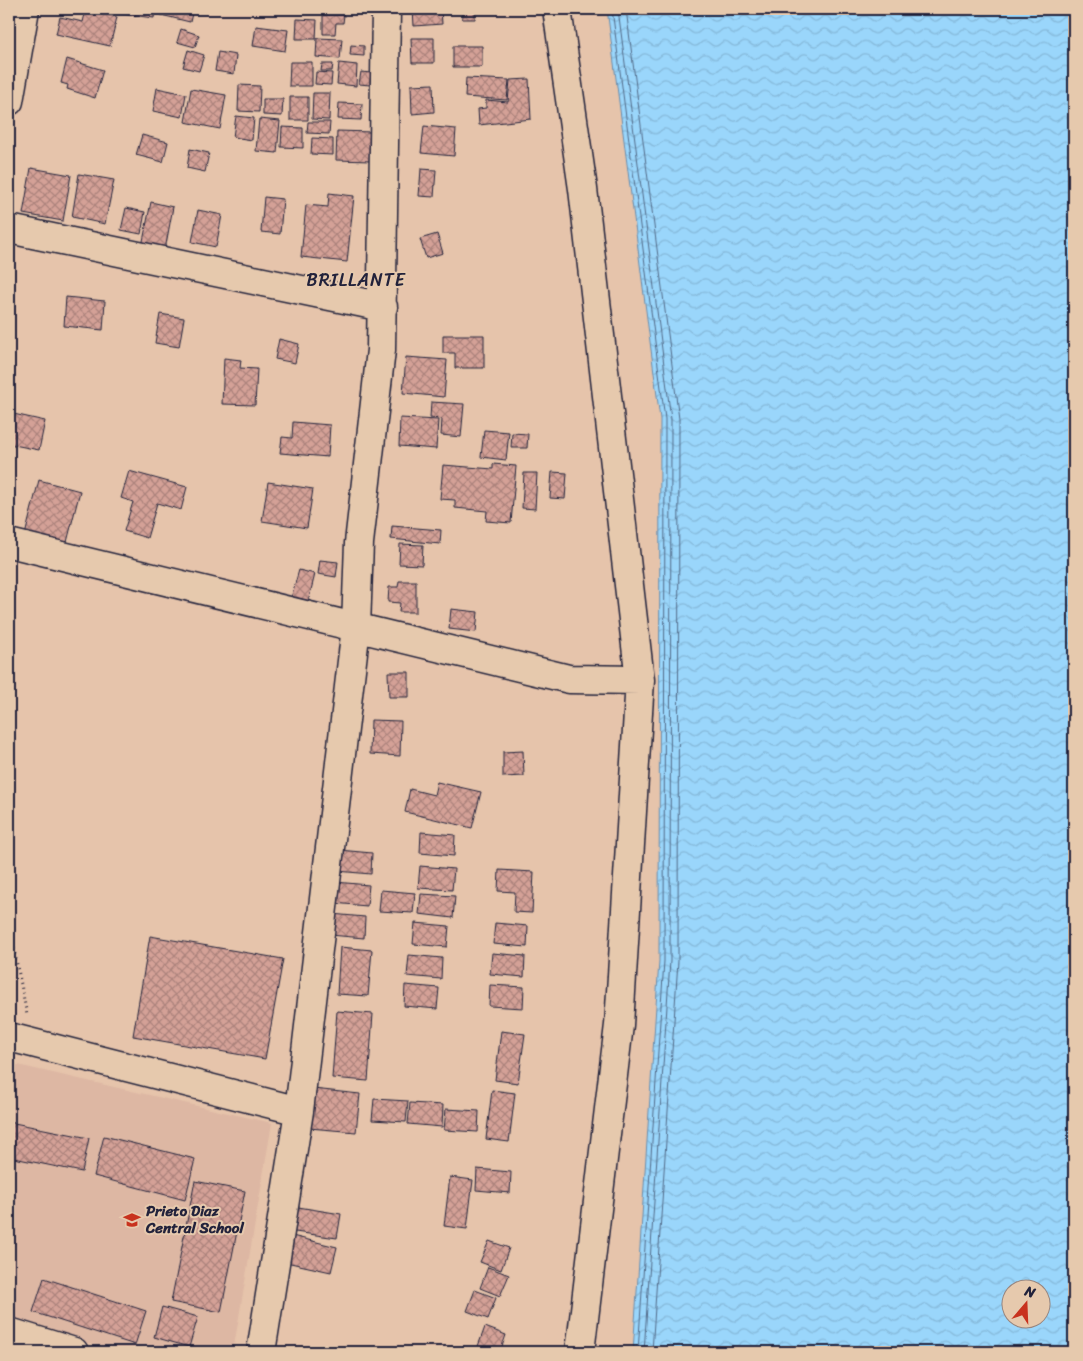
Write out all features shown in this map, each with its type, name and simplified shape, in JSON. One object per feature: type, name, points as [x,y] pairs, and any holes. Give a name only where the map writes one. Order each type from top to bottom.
[{"type":"street","points":[[9,101],[25,9]]},
{"type":"street","points":[[261,1352],[299,1111],[356,627],[358,543],[381,350],[386,9]]},
{"type":"street","points":[[557,9],[583,189],[640,680],[619,1026],[580,1352]]},
{"type":"street","points":[[9,230],[383,307]]},
{"type":"street","points":[[9,543],[569,678],[640,680]]},
{"type":"street","points":[[20,1040],[299,1111]]},
{"type":"street","points":[[9,1332],[74,1352]]},
{"type":"path","points":[[9,924],[20,1040]]},
{"type":"shaded area","name":"Prieto Diaz Central School","points":[[9,1063],[272,1123],[233,1352],[116,1352],[9,1318]]},
{"type":"water","points":[[607,9],[1074,9],[1074,1352],[633,1352],[659,961],[660,419]]},
{"type":"building","points":[[114,9],[155,9],[154,18],[114,13]]},
{"type":"building","points":[[162,9],[193,9],[190,22],[161,15]]},
{"type":"building","points":[[413,9],[441,9],[442,24],[414,26]]},
{"type":"building","points":[[462,9],[475,9],[475,19],[462,19]]},
{"type":"building","points":[[86,10],[117,17],[110,46],[56,34],[60,17],[83,22]]},
{"type":"building","points":[[323,15],[344,15],[343,23],[336,23],[335,34],[323,34]]},
{"type":"building","points":[[297,19],[317,20],[316,39],[296,39]]},
{"type":"building","points":[[256,26],[288,30],[285,51],[253,46]]},
{"type":"building","points":[[181,29],[199,35],[195,47],[177,42]]},
{"type":"building","points":[[317,38],[342,39],[340,59],[316,57]]},
{"type":"building","points":[[411,38],[434,38],[434,63],[412,63]]},
{"type":"building","points":[[351,45],[364,46],[364,56],[350,55]]},
{"type":"building","points":[[453,46],[482,46],[482,67],[453,67]]},
{"type":"building","points":[[188,50],[204,55],[199,71],[183,67]]},
{"type":"building","points":[[218,52],[236,55],[234,74],[215,71]]},
{"type":"building","points":[[67,59],[103,70],[95,98],[67,89],[68,85],[61,83]]},
{"type":"building","points":[[290,62],[312,62],[312,86],[289,86]]},
{"type":"building","points":[[339,63],[357,65],[356,86],[337,84]]},
{"type":"building","points":[[322,64],[333,64],[332,71],[321,71]]},
{"type":"building","points":[[316,72],[332,73],[331,85],[315,84]]},
{"type":"building","points":[[361,72],[371,73],[370,85],[359,84]]},
{"type":"building","points":[[466,78],[509,80],[507,100],[465,97]]},
{"type":"building","points":[[529,79],[531,119],[479,125],[478,109],[486,108],[486,100],[508,102],[510,80]]},
{"type":"building","points":[[433,84],[434,112],[412,114],[411,85]]},
{"type":"building","points":[[239,85],[260,86],[259,112],[238,111]]},
{"type":"building","points":[[157,88],[186,94],[182,117],[153,111]]},
{"type":"building","points":[[191,89],[226,95],[220,129],[185,122]]},
{"type":"building","points":[[313,93],[330,93],[329,120],[312,119]]},
{"type":"building","points":[[290,97],[308,97],[308,120],[290,120]]},
{"type":"building","points":[[263,99],[283,99],[282,116],[263,115]]},
{"type":"building","points":[[339,103],[362,104],[361,120],[338,119]]},
{"type":"building","points":[[236,116],[254,118],[252,140],[233,137]]},
{"type":"building","points":[[259,119],[280,121],[277,153],[256,151]]},
{"type":"building","points":[[308,122],[330,122],[329,134],[307,133]]},
{"type":"building","points":[[424,126],[456,129],[454,156],[421,153]]},
{"type":"building","points":[[282,127],[303,128],[303,148],[281,147]]},
{"type":"building","points":[[337,131],[372,132],[371,161],[336,160]]},
{"type":"building","points":[[142,135],[168,142],[163,162],[136,155]]},
{"type":"building","points":[[312,138],[333,139],[333,155],[311,154]]},
{"type":"building","points":[[190,149],[209,153],[205,172],[187,168]]},
{"type":"building","points":[[31,168],[71,175],[63,221],[23,214]]},
{"type":"building","points":[[421,169],[436,170],[434,197],[419,196]]},
{"type":"building","points":[[79,174],[114,180],[105,224],[72,217]]},
{"type":"building","points":[[329,193],[354,196],[347,262],[301,257],[306,205],[328,207]]},
{"type":"building","points":[[264,197],[283,199],[280,234],[261,232]]},
{"type":"building","points":[[151,202],[173,207],[164,255],[141,251]]},
{"type":"building","points":[[126,208],[145,212],[141,234],[121,230]]},
{"type":"building","points":[[198,210],[222,215],[216,247],[192,242]]},
{"type":"building","points":[[437,234],[443,253],[426,258],[420,239]]},
{"type":"building","points":[[66,297],[105,301],[103,330],[64,326]]},
{"type":"building","points":[[160,314],[184,318],[179,347],[155,343]]},
{"type":"building","points":[[443,335],[484,335],[484,368],[455,368],[455,353],[443,353]]},
{"type":"building","points":[[279,339],[299,344],[295,363],[275,359]]},
{"type":"building","points":[[406,357],[447,360],[444,397],[403,393]]},
{"type":"building","points":[[224,358],[241,360],[240,368],[257,369],[255,405],[222,404]]},
{"type":"building","points":[[431,402],[464,404],[461,437],[441,435],[442,419],[430,418]]},
{"type":"building","points":[[9,413],[45,421],[39,450],[9,444]]},
{"type":"building","points":[[400,418],[438,420],[436,449],[399,446]]},
{"type":"building","points":[[293,422],[330,425],[328,457],[280,453],[282,437],[292,438]]},
{"type":"building","points":[[484,430],[509,432],[506,460],[481,457]]},
{"type":"building","points":[[512,433],[528,434],[527,448],[511,448]]},
{"type":"building","points":[[493,464],[516,466],[511,523],[486,521],[487,511],[455,508],[455,500],[440,499],[443,465],[493,469]]},
{"type":"building","points":[[129,471],[187,487],[181,510],[157,503],[147,538],[124,531],[133,502],[121,498]]},
{"type":"building","points":[[552,472],[567,473],[565,499],[550,498]]},
{"type":"building","points":[[524,473],[537,473],[535,509],[522,508]]},
{"type":"building","points":[[39,480],[80,491],[66,546],[25,535]]},
{"type":"building","points":[[268,482],[313,489],[307,528],[262,521]]},
{"type":"building","points":[[392,526],[441,530],[440,544],[391,539]]},
{"type":"building","points":[[400,544],[423,545],[422,565],[399,564]]},
{"type":"building","points":[[320,560],[338,562],[336,577],[318,574]]},
{"type":"building","points":[[299,570],[315,574],[308,602],[291,598]]},
{"type":"building","points":[[399,581],[416,581],[416,612],[399,612],[400,603],[388,602],[389,587],[398,587]]},
{"type":"building","points":[[451,609],[478,612],[476,632],[449,629]]},
{"type":"building","points":[[388,672],[409,672],[409,697],[389,697]]},
{"type":"building","points":[[371,720],[401,721],[400,756],[370,754]]},
{"type":"building","points":[[523,751],[524,776],[503,777],[503,752]]},
{"type":"building","points":[[437,782],[481,792],[472,828],[405,812],[410,789],[434,795]]},
{"type":"building","points":[[421,832],[455,835],[454,856],[420,853]]},
{"type":"building","points":[[339,850],[372,853],[371,874],[337,871]]},
{"type":"building","points":[[420,866],[454,869],[452,890],[418,888]]},
{"type":"building","points":[[499,870],[534,872],[532,913],[514,912],[515,892],[498,891]]},
{"type":"building","points":[[335,882],[369,885],[367,906],[333,903]]},
{"type":"building","points":[[381,890],[415,893],[413,913],[379,911]]},
{"type":"building","points":[[421,894],[455,896],[453,918],[419,914]]},
{"type":"building","points":[[331,914],[365,917],[364,938],[330,935]]},
{"type":"building","points":[[415,923],[449,926],[447,947],[413,944]]},
{"type":"building","points":[[495,923],[528,926],[527,947],[493,944]]},
{"type":"building","points":[[150,936],[283,959],[265,1059],[133,1036]]},
{"type":"building","points":[[340,947],[372,950],[368,996],[337,994]]},
{"type":"building","points":[[492,953],[525,956],[524,977],[490,974]]},
{"type":"building","points":[[409,955],[442,958],[441,979],[407,976]]},
{"type":"building","points":[[405,985],[439,988],[437,1009],[404,1006]]},
{"type":"building","points":[[490,985],[524,987],[523,1008],[489,1006]]},
{"type":"building","points":[[337,1011],[373,1014],[368,1081],[332,1078]]},
{"type":"building","points":[[501,1031],[525,1034],[518,1083],[495,1080]]},
{"type":"building","points":[[313,1089],[360,1094],[356,1132],[309,1128]]},
{"type":"building","points":[[492,1090],[515,1093],[509,1142],[486,1139]]},
{"type":"building","points":[[374,1099],[408,1101],[406,1122],[372,1120]]},
{"type":"building","points":[[410,1103],[443,1105],[442,1127],[408,1124]]},
{"type":"building","points":[[446,1109],[479,1111],[478,1132],[444,1130]]},
{"type":"building","points":[[9,1122],[89,1138],[82,1172],[9,1157]]},
{"type":"building","points":[[104,1136],[195,1159],[185,1200],[94,1176]]},
{"type":"building","points":[[477,1169],[511,1172],[510,1193],[476,1190]]},
{"type":"building","points":[[450,1177],[473,1180],[467,1229],[444,1226]]},
{"type":"building","points":[[195,1181],[245,1191],[221,1312],[171,1302]]},
{"type":"building","points":[[292,1206],[341,1214],[337,1238],[288,1231]]},
{"type":"building","points":[[292,1236],[337,1247],[331,1272],[286,1262]]},
{"type":"building","points":[[489,1241],[509,1248],[501,1270],[480,1262]]},
{"type":"building","points":[[488,1267],[509,1275],[500,1296],[480,1288]]},
{"type":"building","points":[[44,1278],[146,1311],[135,1345],[33,1312]]},
{"type":"building","points":[[475,1290],[496,1298],[488,1319],[467,1311]]},
{"type":"building","points":[[162,1307],[198,1317],[189,1347],[154,1337]]},
{"type":"building","points":[[485,1327],[506,1335],[500,1352],[487,1352],[477,1349]]},
{"type":"place","name":"Prieto Diaz Central School","points":[[132,1220]]},
{"type":"district","name":"BRILLANTE","points":[[356,280]]}]
